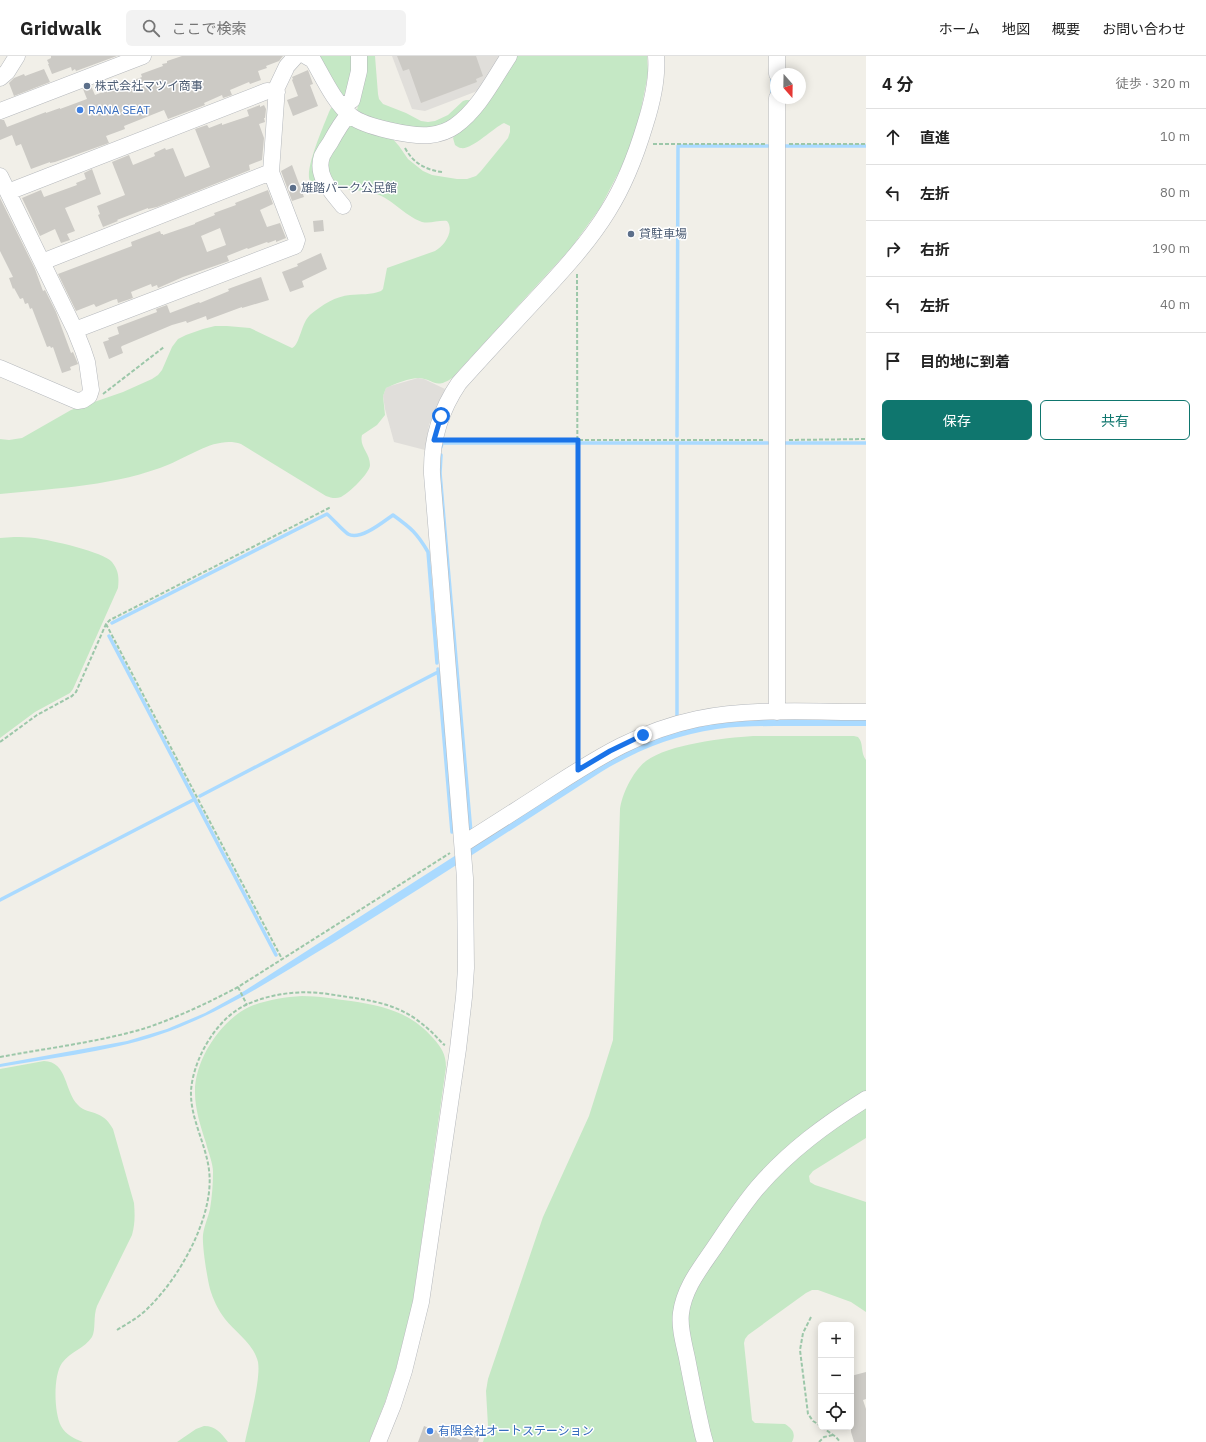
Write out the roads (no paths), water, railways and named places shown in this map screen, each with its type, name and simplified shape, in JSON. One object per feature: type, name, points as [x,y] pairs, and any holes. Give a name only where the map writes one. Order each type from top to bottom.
[{"type":"street","points":[[0,78],[17,56]]},
{"type":"street","points":[[0,112],[143,56]]},
{"type":"street","points":[[75,330],[294,246],[297,240],[271,172],[277,92],[287,66],[296,56]]},
{"type":"street","points":[[306,56],[313,60],[346,110],[361,122],[371,126],[400,132],[429,135],[447,131],[473,110],[509,56]]},
{"type":"street","points":[[344,206],[324,181],[320,165],[322,157],[352,100],[359,71],[358,56]]},
{"type":"street","points":[[378,1442],[393,1405],[404,1371],[421,1302],[458,1049],[466,968],[464,852],[432,474],[434,440],[437,427],[446,404],[459,383],[572,259],[593,234],[609,210],[623,185],[640,144],[648,116],[654,86],[656,56]]},
{"type":"street","points":[[777,56],[777,68]]},
{"type":"street","points":[[8,192],[267,91],[277,92]]},
{"type":"street","points":[[777,104],[777,712]]},
{"type":"street","points":[[42,262],[271,172]]},
{"type":"street","points":[[0,176],[75,330],[87,362],[92,390],[89,396],[83,400],[77,401],[0,368]]},
{"type":"street","points":[[464,852],[578,770],[626,742],[643,735],[679,723],[734,713],[866,712]]},
{"type":"street","points":[[705,1442],[682,1332],[680,1314],[684,1297],[692,1281],[738,1212],[758,1187],[803,1143],[828,1123],[866,1099]]},
{"type":"water","points":[[866,717],[866,726],[761,726],[717,729],[671,739],[642,750],[601,772],[368,921],[274,978],[213,1012],[170,1031],[129,1044],[86,1053],[0,1067],[0,1064],[127,1041],[167,1029],[205,1013],[241,993],[581,775],[645,740],[716,721]]},
{"type":"waterway","points":[[677,436],[678,146],[768,146]]},
{"type":"waterway","points":[[785,146],[866,146]]},
{"type":"waterway","points":[[677,442],[677,718]]},
{"type":"waterway","points":[[441,447],[442,443],[575,443]]},
{"type":"waterway","points":[[580,443],[768,443]]},
{"type":"waterway","points":[[785,443],[866,443]]},
{"type":"waterway","points":[[441,455],[440,473],[471,833]]},
{"type":"waterway","points":[[112,623],[327,514],[345,532],[353,535],[365,533],[393,515],[413,531],[428,552],[437,663]]},
{"type":"waterway","points":[[109,636],[276,955]]},
{"type":"waterway","points":[[438,669],[452,832]]},
{"type":"waterway","points":[[200,796],[438,672]]},
{"type":"waterway","points":[[0,900],[195,799]]},
{"type":"place","name":"株式会社マツイ商事","points":[[87,86]]},
{"type":"place","name":"RANA SEAT","points":[[80,110]]},
{"type":"place","name":"雄踏パーク公民館","points":[[293,188]]},
{"type":"place","name":"貸駐車場","points":[[631,234]]},
{"type":"place","name":"有限会社オートステーション","points":[[430,1431]]}]
